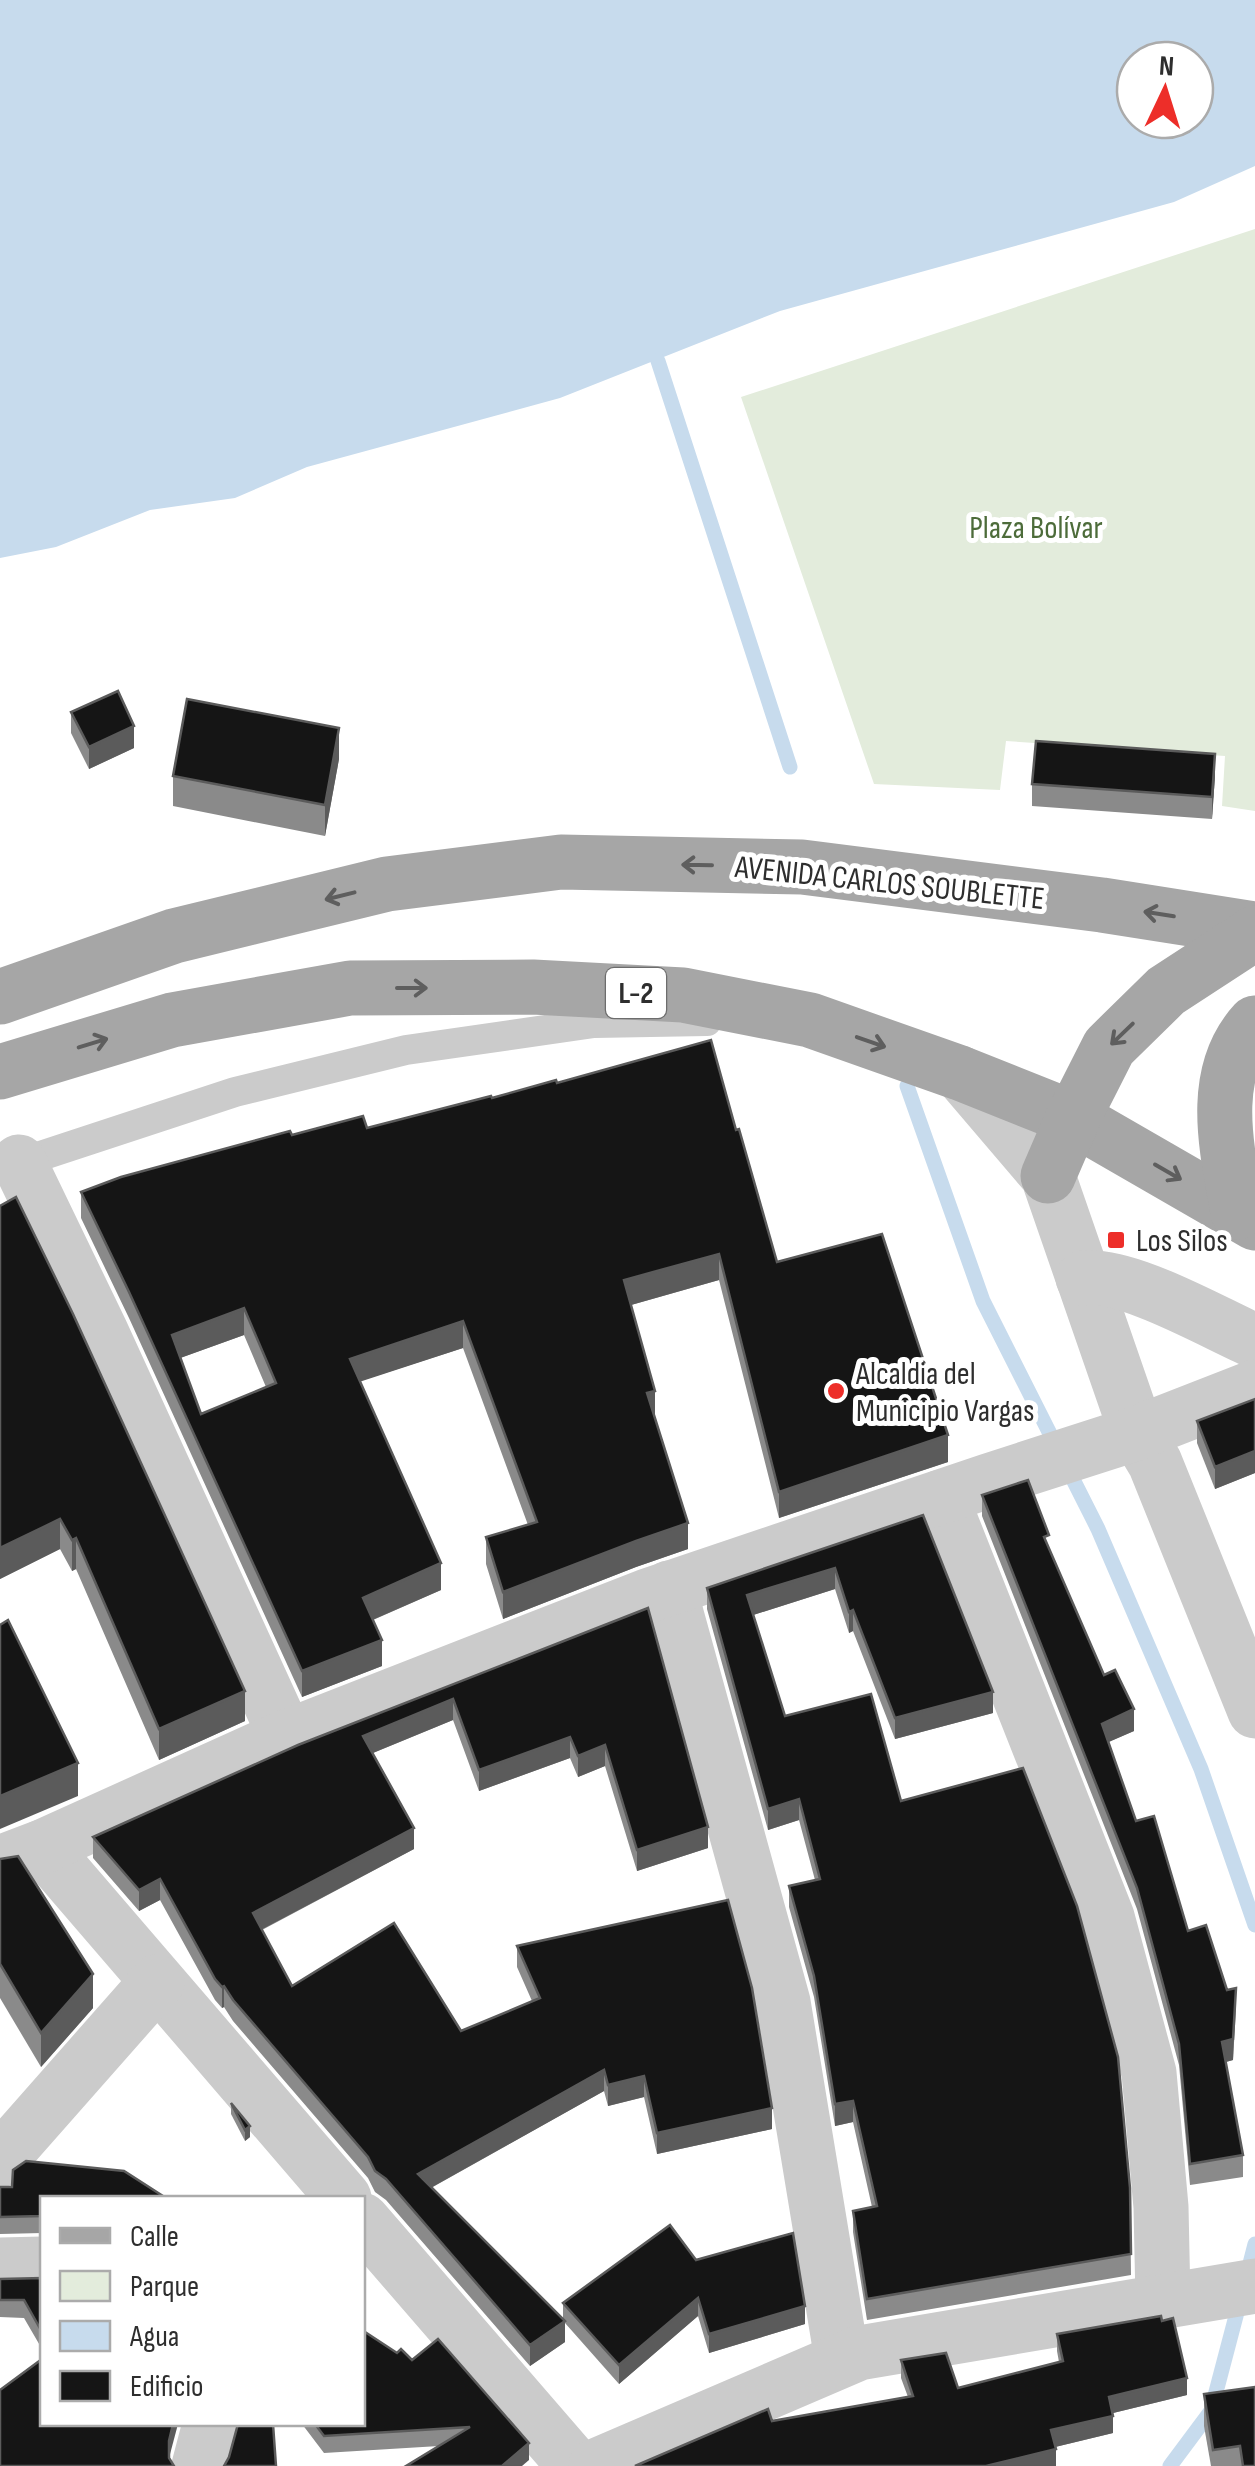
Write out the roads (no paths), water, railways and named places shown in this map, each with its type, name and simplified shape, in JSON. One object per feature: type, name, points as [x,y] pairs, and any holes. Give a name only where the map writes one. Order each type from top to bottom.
[{"type":"main road","name":"AVENIDA CARLOS SOUBLETTE","points":[[0,997],[174,936],[368,888],[561,862],[802,867],[1102,905],[1255,931]]},
{"type":"main road","points":[[1048,1176],[1110,1046],[1166,992],[1255,931]]},
{"type":"main road","name":"L-2","points":[[0,1072],[172,1020],[350,988],[532,987],[683,995],[810,1020],[960,1073],[1073,1118],[1247,1218]]},
{"type":"main road","name":"L-2","points":[[1247,1218],[1228,1151],[1224,1088],[1241,1038],[1255,1023]]},
{"type":"street","points":[[960,1073],[1048,1176],[1083,1278],[1113,1441]]},
{"type":"street","points":[[10,1166],[101,1332],[286,1737]]},
{"type":"street","points":[[1083,1278],[1098,1276],[1143,1290],[1255,1341]]},
{"type":"street","points":[[342,2196],[157,1982],[21,1855],[286,1737],[669,1588],[1113,1441],[1255,1387]]},
{"type":"street","points":[[1113,1441],[1155,1463],[1255,1711]]},
{"type":"street","points":[[596,2466],[859,2352],[1209,2293],[1161,2207],[1150,2073],[1107,1917],[965,1489]]},
{"type":"street","points":[[669,1588],[784,2002],[842,2359]]},
{"type":"street","points":[[0,2160],[157,1982]]},
{"type":"street","points":[[365,2223],[574,2466]]},
{"type":"street","points":[[0,2265],[40,2264]]},
{"type":"street","points":[[199,2466],[209,2426]]},
{"type":"lane","points":[[10,1166],[235,1092],[406,1050],[594,1022],[810,1020]]},
{"type":"water","points":[[0,0],[1255,0],[1255,166],[1174,202],[780,311],[560,398],[307,467],[235,498],[150,510],[56,547],[0,558]]},
{"type":"waterway","points":[[658,361],[790,767]]},
{"type":"waterway","points":[[907,1086],[983,1301],[1098,1529],[1201,1769],[1255,1925]]},
{"type":"waterway","points":[[1247,2275],[1255,2244]]},
{"type":"waterway","points":[[1170,2466],[1211,2411],[1241,2297]]},
{"type":"place","name":"Los Silos","points":[[1116,1240]]},
{"type":"place","name":"Alcaldia del Municipio Vargas","points":[[836,1391]]},
{"type":"park label","name":"Plaza Bolívar","points":[[1036,527]]}]
